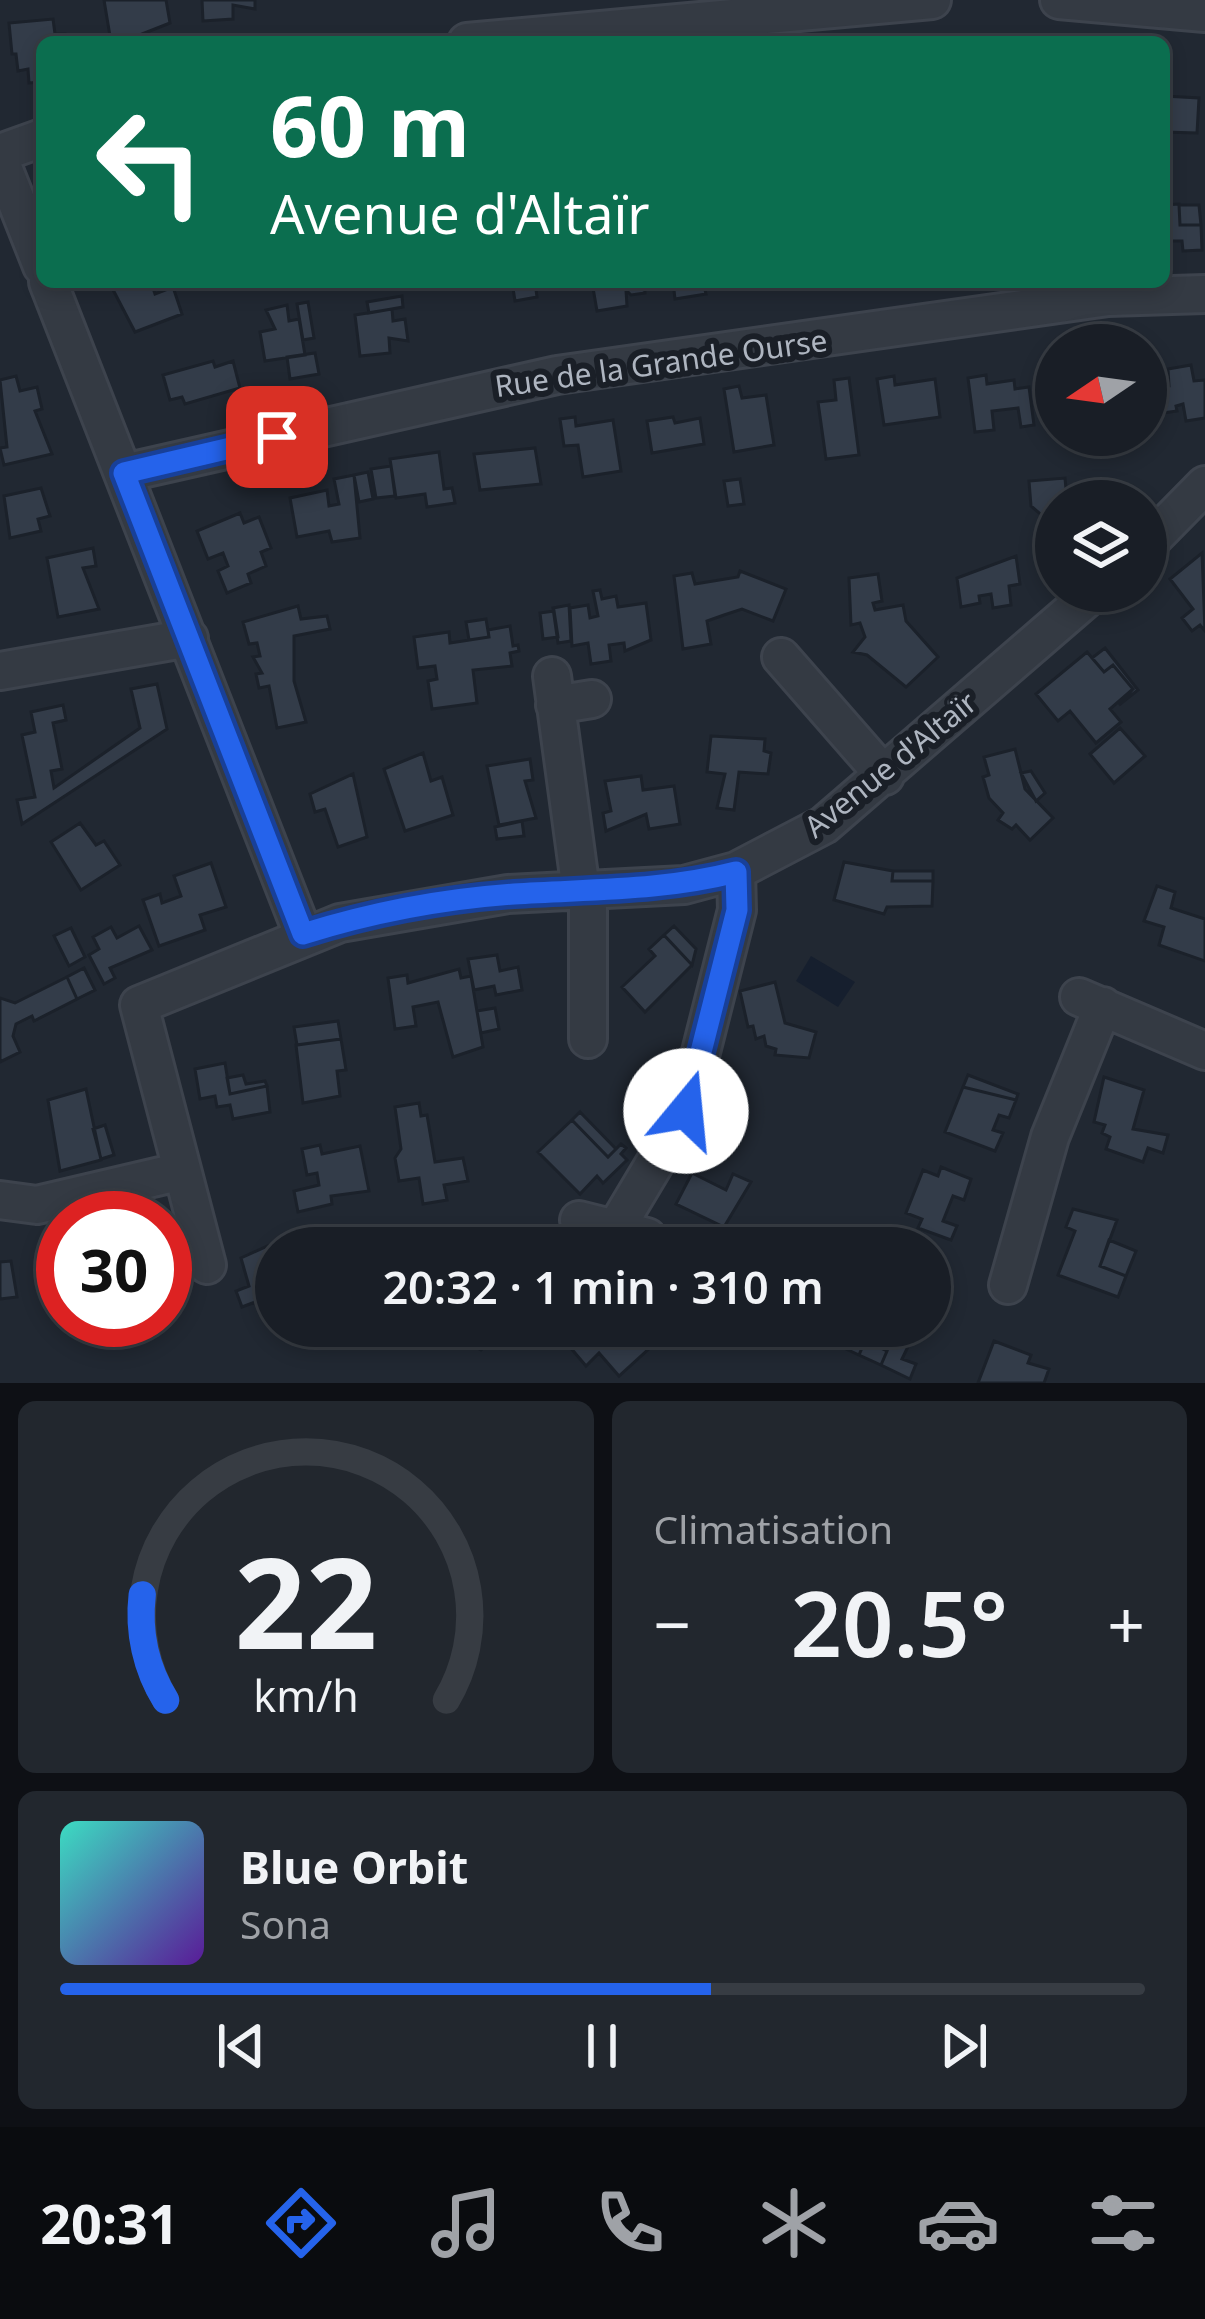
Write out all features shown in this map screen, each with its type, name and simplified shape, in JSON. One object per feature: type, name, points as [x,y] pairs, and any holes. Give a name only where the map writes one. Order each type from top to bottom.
[{"type":"street","points":[[533,36],[932,0]]},
{"type":"street","points":[[1059,0],[1205,13]]},
{"type":"street","points":[[36,141],[0,157],[36,250]]},
{"type":"street","points":[[51,288],[303,934]]},
{"type":"street","name":"Rue de la Grande Ourse","points":[[124,473],[557,375],[1108,297],[1205,294]]},
{"type":"street","points":[[1167,523],[1205,484]]},
{"type":"street","name":"Avenue d'Altaïr","points":[[182,1171],[139,1005],[303,934],[416,908],[685,885],[736,872],[824,825],[1071,612]]},
{"type":"street","points":[[0,671],[189,638]]},
{"type":"street","points":[[803,665],[885,776]]},
{"type":"street","points":[[587,1039],[584,891],[554,691],[592,699]]},
{"type":"street","points":[[579,1220],[631,1232],[686,1111],[737,910],[736,872]]},
{"type":"street","points":[[1008,1285],[1091,1002],[1205,1051]]},
{"type":"street","points":[[0,1200],[37,1205],[182,1171],[207,1265]]},
{"type":"water","points":[[811,956],[855,982],[838,1007],[796,981]]},
{"type":"building","points":[[104,0],[166,0],[170,23],[142,36],[110,36]]},
{"type":"building","points":[[202,0],[255,0],[255,9],[233,5],[233,19],[203,21]]},
{"type":"building","points":[[53,19],[55,34],[65,34],[36,36],[36,82],[29,83],[28,69],[18,71],[9,23]]},
{"type":"building","points":[[1170,96],[1199,98],[1197,133],[1170,132]]},
{"type":"building","points":[[1179,204],[1180,225],[1201,225],[1202,250],[1183,251],[1182,241],[1170,241],[1170,205]]},
{"type":"building","points":[[1179,205],[1199,205],[1201,225],[1180,225]]},
{"type":"building","points":[[112,288],[153,288],[155,294],[173,288],[182,314],[135,332]]},
{"type":"building","points":[[513,288],[536,288],[537,297],[515,301]]},
{"type":"building","points":[[593,288],[645,288],[645,293],[631,295],[626,290],[627,306],[597,311]]},
{"type":"building","points":[[674,288],[704,288],[706,294],[675,299]]},
{"type":"building","points":[[402,296],[403,307],[369,313],[367,302]]},
{"type":"building","points":[[308,302],[314,338],[303,340],[297,304]]},
{"type":"building","points":[[287,305],[289,321],[299,319],[305,355],[265,361],[260,332],[275,329],[266,310]]},
{"type":"building","points":[[392,309],[393,321],[405,319],[408,341],[389,338],[390,353],[360,356],[355,315]]},
{"type":"building","points":[[315,353],[319,374],[290,379],[287,357]]},
{"type":"building","points":[[213,361],[215,367],[233,361],[240,388],[185,404],[182,397],[170,400],[163,375]]},
{"type":"building","points":[[1191,365],[1194,381],[1205,380],[1205,418],[1186,421],[1183,404],[1167,412],[1168,369]]},
{"type":"building","points":[[986,375],[987,384],[1014,380],[1015,389],[1029,387],[1034,425],[1021,427],[1018,408],[992,411],[994,430],[975,432],[968,378]]},
{"type":"building","points":[[16,376],[20,391],[37,387],[42,409],[35,411],[52,454],[4,465],[0,448],[7,447],[0,380]]},
{"type":"building","points":[[894,376],[895,385],[935,379],[940,417],[884,425],[877,379]]},
{"type":"building","points":[[849,378],[859,455],[826,459],[818,402],[836,400],[834,380]]},
{"type":"building","points":[[739,386],[742,398],[766,395],[774,445],[734,452],[724,389]]},
{"type":"building","points":[[575,417],[576,426],[613,420],[621,471],[583,477],[578,445],[564,446],[560,419]]},
{"type":"building","points":[[673,417],[675,423],[700,418],[704,444],[652,453],[647,421]]},
{"type":"building","points":[[535,448],[541,484],[480,490],[474,454]]},
{"type":"building","points":[[439,452],[444,489],[452,488],[455,503],[427,507],[425,494],[396,498],[390,459]]},
{"type":"building","points":[[391,466],[395,496],[376,498],[371,469]]},
{"type":"building","points":[[368,472],[373,499],[359,502],[354,475]]},
{"type":"building","points":[[354,475],[360,538],[332,542],[329,531],[297,537],[290,498],[327,490],[329,506],[339,504],[334,479]]},
{"type":"building","points":[[740,479],[744,504],[728,506],[724,481]]},
{"type":"building","points":[[1035,480],[1035,509],[1031,506],[1029,481]]},
{"type":"building","points":[[41,488],[50,516],[38,519],[41,531],[10,538],[4,496]]},
{"type":"building","points":[[240,513],[244,523],[259,517],[271,548],[261,552],[266,566],[248,574],[251,583],[227,593],[218,571],[228,566],[223,553],[208,559],[197,531]]},
{"type":"building","points":[[93,548],[96,566],[83,568],[99,609],[58,617],[47,558]]},
{"type":"building","points":[[1202,553],[1205,631],[1200,625],[1192,631],[1182,618],[1193,609],[1170,579]]},
{"type":"building","points":[[1016,556],[1020,584],[1009,586],[1011,605],[993,608],[991,594],[979,596],[980,603],[961,607],[957,578]]},
{"type":"building","points":[[740,571],[786,589],[773,621],[742,609],[707,621],[711,644],[683,649],[674,576],[692,573],[695,584],[738,577]]},
{"type":"building","points":[[878,574],[882,601],[873,603],[875,610],[903,605],[906,621],[938,657],[906,687],[867,655],[853,652],[865,637],[860,623],[851,625],[849,578]]},
{"type":"building","points":[[600,590],[602,599],[616,596],[618,607],[646,603],[651,640],[625,651],[624,643],[609,645],[611,661],[591,664],[588,643],[572,646],[570,608],[588,605],[590,618],[598,616],[593,591]]},
{"type":"building","points":[[569,605],[571,641],[558,643],[553,608]]},
{"type":"building","points":[[298,606],[301,619],[327,616],[330,629],[294,636],[294,681],[306,722],[277,728],[269,686],[259,688],[256,674],[262,673],[253,657],[260,656],[257,643],[249,644],[243,622]]},
{"type":"building","points":[[554,611],[558,637],[543,639],[540,613]]},
{"type":"building","points":[[486,619],[489,637],[469,640],[466,622]]},
{"type":"building","points":[[510,626],[513,646],[518,645],[519,651],[510,653],[512,666],[473,670],[477,703],[432,709],[428,681],[437,679],[435,666],[418,668],[414,637],[449,632],[450,643],[489,637],[488,630]]},
{"type":"building","points":[[1105,648],[1138,690],[1119,705],[1133,689],[1113,665],[1104,672],[1092,658]]},
{"type":"building","points":[[1087,652],[1104,672],[1113,665],[1133,689],[1110,709],[1121,722],[1096,743],[1070,711],[1058,721],[1036,694]]},
{"type":"building","points":[[157,684],[167,729],[22,824],[17,800],[35,797],[22,735],[35,732],[31,712],[63,705],[66,720],[53,723],[62,769],[51,771],[54,788],[140,728],[131,689]]},
{"type":"building","points":[[1120,728],[1145,756],[1114,783],[1090,754]]},
{"type":"building","points":[[711,736],[765,739],[764,751],[771,753],[768,774],[739,772],[734,810],[717,808],[725,774],[707,772]]},
{"type":"building","points":[[1015,749],[1025,789],[1053,818],[1030,840],[1016,825],[1012,829],[998,820],[1003,813],[989,798],[983,777],[989,775],[984,757]]},
{"type":"building","points":[[423,753],[431,781],[442,777],[453,815],[405,831],[384,769]]},
{"type":"building","points":[[530,759],[533,780],[525,781],[536,818],[499,825],[487,766]]},
{"type":"building","points":[[1031,771],[1045,793],[1036,801],[1021,773]]},
{"type":"building","points":[[353,774],[367,837],[338,847],[325,809],[315,812],[310,794]]},
{"type":"building","points":[[641,776],[643,790],[674,786],[680,824],[649,829],[646,814],[606,831],[603,813],[611,811],[605,781]]},
{"type":"building","points":[[522,821],[524,836],[497,839],[495,827]]},
{"type":"building","points":[[80,823],[96,845],[104,841],[120,865],[81,890],[51,842]]},
{"type":"building","points":[[844,862],[893,871],[892,881],[933,881],[932,906],[887,907],[884,914],[834,900]]},
{"type":"building","points":[[211,863],[226,907],[200,915],[205,930],[159,946],[143,900],[160,894],[162,903],[181,896],[174,876]]},
{"type":"building","points":[[893,871],[933,871],[933,881],[892,881]]},
{"type":"building","points":[[1157,886],[1175,892],[1171,908],[1205,919],[1205,961],[1159,945],[1164,927],[1144,921]]},
{"type":"building","points":[[139,926],[152,950],[110,968],[115,978],[104,984],[89,955],[99,949],[93,937],[111,927],[117,938]]},
{"type":"building","points":[[674,926],[696,949],[692,965],[664,935]]},
{"type":"building","points":[[71,928],[85,957],[69,966],[54,936]]},
{"type":"building","points":[[664,935],[692,965],[645,1012],[622,987],[655,956],[649,949]]},
{"type":"building","points":[[497,955],[500,971],[518,967],[522,990],[496,995],[494,986],[474,990],[468,959]]},
{"type":"building","points":[[84,968],[95,990],[77,999],[67,977]]},
{"type":"building","points":[[459,969],[461,978],[471,976],[483,1047],[453,1057],[438,1002],[413,1007],[416,1026],[395,1029],[388,978],[407,975],[408,983]]},
{"type":"building","points":[[67,977],[77,999],[34,1021],[32,1016],[16,1024],[13,1036],[20,1052],[0,1062],[0,998],[15,1003]]},
{"type":"building","points":[[775,982],[785,1023],[816,1032],[809,1058],[775,1055],[776,1049],[766,1046],[764,1036],[756,1039],[753,1026],[748,1027],[740,991]]},
{"type":"building","points":[[495,1008],[499,1029],[481,1033],[477,1011]]},
{"type":"building","points":[[338,1021],[341,1039],[297,1045],[294,1027]]},
{"type":"building","points":[[341,1039],[346,1070],[337,1071],[340,1096],[303,1103],[296,1045]]},
{"type":"building","points":[[225,1063],[230,1094],[267,1086],[270,1112],[233,1119],[230,1105],[217,1107],[215,1096],[200,1099],[195,1069]]},
{"type":"building","points":[[243,1075],[246,1084],[265,1081],[267,1086],[230,1094],[227,1078]]},
{"type":"building","points":[[968,1075],[1018,1094],[1016,1100],[963,1087]]},
{"type":"building","points":[[1104,1077],[1144,1090],[1133,1129],[1168,1135],[1163,1153],[1148,1148],[1143,1162],[1106,1149],[1110,1137],[1102,1133],[1105,1125],[1094,1122]]},
{"type":"building","points":[[963,1087],[1016,1100],[1009,1118],[999,1115],[993,1130],[1003,1133],[995,1151],[945,1132]]},
{"type":"building","points":[[86,1089],[101,1160],[60,1171],[48,1100]]},
{"type":"building","points":[[419,1103],[421,1116],[427,1115],[435,1162],[463,1158],[468,1181],[444,1185],[447,1200],[423,1204],[419,1178],[399,1181],[395,1158],[401,1149],[395,1107]]},
{"type":"building","points":[[580,1112],[616,1149],[608,1157],[572,1120]]},
{"type":"building","points":[[572,1120],[608,1157],[621,1144],[626,1148],[621,1154],[627,1160],[603,1183],[597,1176],[580,1194],[538,1152]]},
{"type":"building","points":[[105,1125],[114,1155],[101,1159],[93,1129]]},
{"type":"building","points":[[320,1145],[322,1154],[360,1146],[369,1191],[331,1196],[332,1204],[298,1212],[294,1191],[319,1185],[317,1173],[307,1175],[302,1149]]},
{"type":"building","points":[[941,1167],[971,1179],[964,1200],[953,1196],[943,1221],[957,1226],[951,1240],[951,1227],[918,1227],[922,1219],[906,1213],[923,1170],[938,1176]]},
{"type":"building","points":[[692,1173],[726,1190],[733,1174],[751,1182],[724,1227],[676,1204]]},
{"type":"building","points":[[1073,1209],[1117,1220],[1100,1266],[1126,1276],[1118,1297],[1058,1275],[1075,1231],[1066,1227]]},
{"type":"building","points":[[1109,1240],[1136,1251],[1126,1276],[1100,1266]]},
{"type":"building","points":[[255,1252],[255,1302],[242,1307],[236,1291],[249,1286],[241,1258]]},
{"type":"building","points":[[11,1261],[17,1297],[0,1299],[0,1262]]},
{"type":"building","points":[[994,1341],[1031,1355],[1028,1363],[1049,1369],[1044,1383],[978,1383]]},
{"type":"building","points":[[570,1347],[651,1347],[619,1376],[599,1353],[586,1366]]},
{"type":"building","points":[[862,1347],[887,1351],[881,1365],[859,1355]]},
{"type":"building","points":[[878,1347],[908,1347],[902,1359],[916,1364],[910,1379],[881,1365],[887,1351]]},
{"type":"route","points":[[277,437],[124,473],[303,934],[416,908],[508,894],[638,890],[736,872],[737,910],[686,1111]]}]
